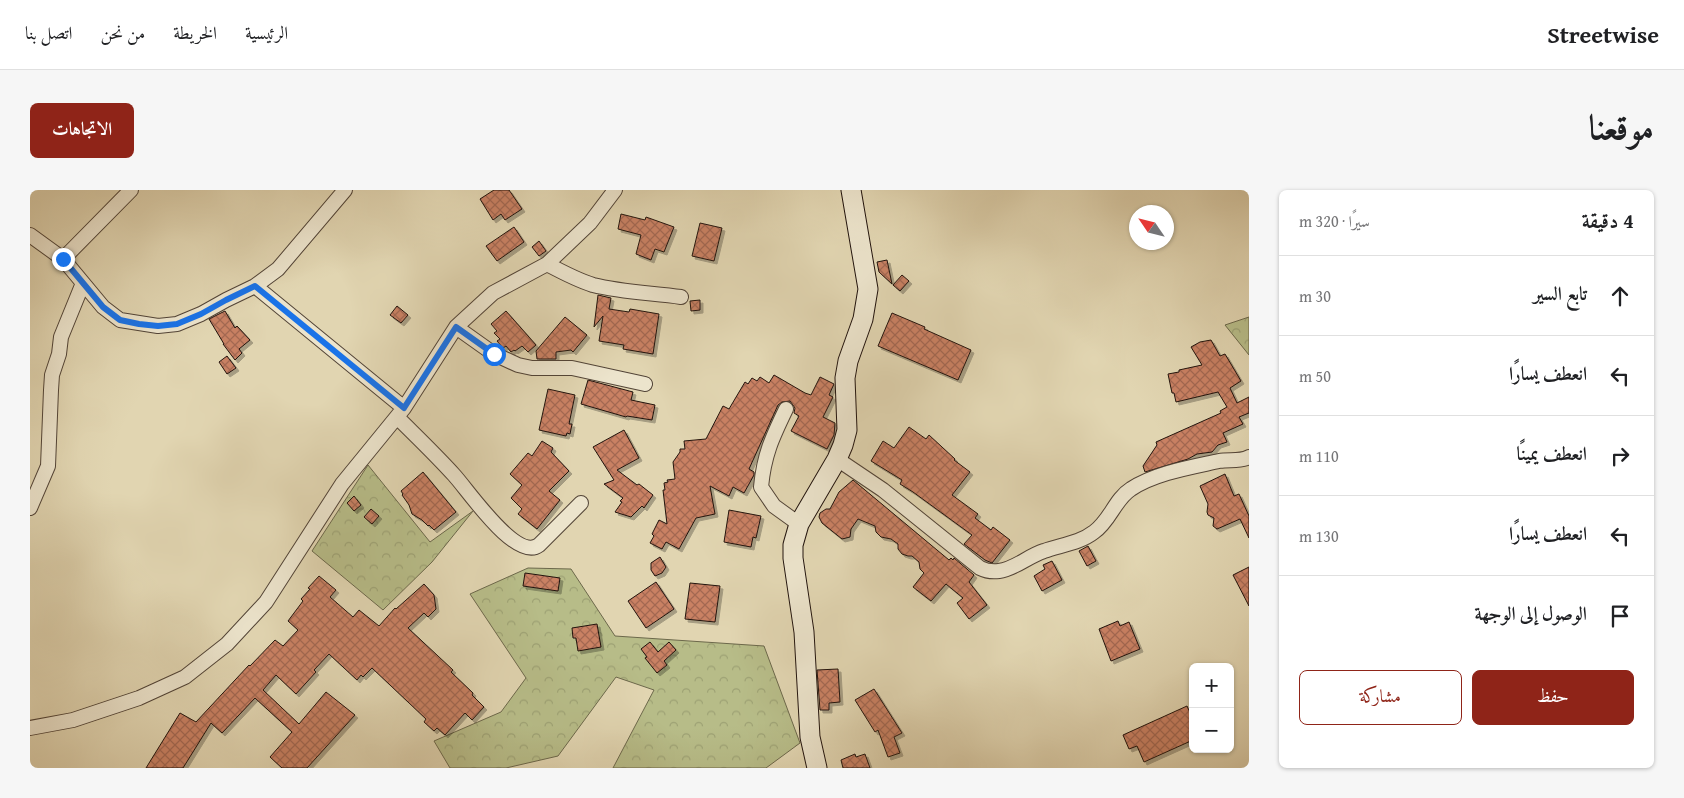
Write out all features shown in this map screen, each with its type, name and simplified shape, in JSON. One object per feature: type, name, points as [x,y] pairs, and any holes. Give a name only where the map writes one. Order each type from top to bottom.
[{"type":"street","points":[[63,259],[131,190]]},
{"type":"street","points":[[30,235],[63,259],[103,307],[120,320],[158,326],[177,324],[201,314],[255,286],[278,269],[344,190]]},
{"type":"street","points":[[32,725],[72,720],[146,695],[185,677],[227,644],[266,602],[342,484],[400,412],[456,327],[493,293],[547,264],[590,223],[615,190]]},
{"type":"street","points":[[817,768],[810,736],[804,632],[793,558],[793,545],[799,524],[837,459],[847,430],[845,378],[848,361],[863,319],[868,289],[851,190]]},
{"type":"street","points":[[547,264],[578,280],[592,284],[681,297]]},
{"type":"street","points":[[30,508],[48,466],[52,374],[59,354],[61,337],[83,283]]},
{"type":"street","points":[[255,286],[400,412],[497,527],[508,536],[528,548],[539,545],[581,503]]},
{"type":"street","points":[[456,327],[494,354],[518,365],[532,368],[572,368],[645,384]]},
{"type":"street","points":[[786,409],[771,439],[763,464],[761,487],[774,506],[799,524]]},
{"type":"street","points":[[837,459],[883,490],[980,568],[988,571],[998,571],[1010,568],[1037,554],[1070,544],[1094,532],[1106,520],[1129,490],[1140,484],[1188,468],[1222,461],[1244,460],[1249,457]]},
{"type":"green space","points":[[1249,317],[1249,355],[1225,325]]},
{"type":"green space","points":[[368,465],[430,542],[473,511],[432,562],[383,610],[312,551]]},
{"type":"green space","points":[[528,568],[571,569],[615,636],[764,646],[800,743],[766,768],[613,768],[654,690],[616,677],[558,756],[506,768],[450,768],[434,741],[501,712],[526,678],[470,594]]},
{"type":"building","points":[[494,190],[509,190],[522,209],[505,220],[501,214],[493,220],[480,199]]},
{"type":"building","points":[[621,214],[645,220],[646,217],[674,227],[664,252],[655,249],[651,260],[636,254],[641,235],[618,229]]},
{"type":"building","points":[[700,223],[722,228],[714,261],[692,256]]},
{"type":"building","points":[[514,227],[524,242],[497,261],[486,246]]},
{"type":"building","points":[[539,241],[546,251],[539,256],[532,247]]},
{"type":"building","points":[[887,260],[892,284],[879,272],[877,262]]},
{"type":"building","points":[[902,275],[909,281],[900,291],[893,285]]},
{"type":"building","points":[[598,295],[611,298],[609,309],[629,312],[630,309],[659,314],[653,354],[623,349],[624,345],[599,341],[603,316],[594,327]]},
{"type":"building","points":[[700,300],[700,310],[691,311],[690,301]]},
{"type":"building","points":[[397,306],[408,315],[401,323],[390,315]]},
{"type":"building","points":[[225,311],[235,328],[237,326],[250,340],[239,349],[242,353],[235,360],[223,344],[209,319]]},
{"type":"building","points":[[506,311],[536,345],[528,352],[522,346],[511,352],[506,346],[503,348],[497,341],[500,339],[494,333],[497,331],[491,324]]},
{"type":"building","points":[[892,313],[971,350],[958,380],[878,346]]},
{"type":"building","points":[[565,317],[587,335],[573,352],[571,350],[556,352],[556,359],[537,359],[536,351]]},
{"type":"building","points":[[1211,340],[1220,356],[1225,354],[1241,381],[1230,388],[1237,403],[1249,397],[1249,413],[1239,417],[1243,424],[1223,433],[1227,442],[1218,445],[1212,452],[1197,454],[1188,459],[1145,472],[1143,466],[1157,445],[1156,442],[1221,413],[1220,411],[1227,407],[1218,392],[1176,402],[1174,393],[1172,393],[1168,374],[1202,365],[1191,347],[1200,342]]},
{"type":"building","points":[[227,356],[236,368],[227,374],[219,362]]},
{"type":"building","points":[[774,375],[811,395],[820,377],[834,384],[829,395],[833,397],[823,417],[835,423],[834,435],[827,449],[791,431],[799,416],[794,413],[795,408],[790,401],[782,402],[778,405],[749,469],[754,472],[754,475],[744,493],[733,487],[729,496],[710,486],[715,514],[696,518],[679,549],[666,542],[662,549],[650,543],[659,520],[667,524],[663,490],[665,490],[664,483],[668,482],[667,480],[675,479],[673,462],[680,449],[685,449],[684,441],[706,439],[723,406],[729,409],[745,382],[748,384],[752,378],[757,381],[760,377],[769,383]]},
{"type":"building","points":[[588,380],[633,392],[631,400],[655,405],[652,420],[626,417],[581,404]]},
{"type":"building","points":[[548,389],[575,395],[569,424],[572,424],[570,434],[567,433],[566,436],[539,430]]},
{"type":"building","points":[[909,427],[926,439],[929,435],[954,460],[970,472],[952,495],[978,514],[975,518],[991,530],[993,527],[1010,540],[992,563],[964,544],[972,535],[900,484],[902,480],[871,461],[883,441],[894,448]]},
{"type":"building","points":[[624,430],[639,458],[617,470],[653,495],[644,508],[642,506],[631,517],[615,512],[623,498],[604,484],[614,480],[593,447]]},
{"type":"building","points":[[542,441],[553,448],[551,452],[569,471],[549,491],[560,500],[537,529],[518,514],[522,509],[511,498],[522,485],[510,474],[528,453],[532,456]]},
{"type":"building","points":[[423,472],[456,512],[434,530],[412,514],[401,491]]},
{"type":"building","points":[[1225,474],[1234,496],[1239,494],[1249,516],[1249,538],[1240,519],[1217,529],[1213,526],[1214,518],[1208,515],[1208,504],[1200,486]]},
{"type":"building","points":[[853,480],[949,560],[954,558],[974,575],[969,582],[987,605],[969,619],[957,603],[963,598],[946,584],[931,601],[913,587],[924,573],[920,569],[919,562],[912,556],[902,554],[898,549],[898,544],[891,539],[881,537],[876,532],[875,526],[858,519],[851,529],[850,537],[842,539],[822,523],[819,517],[820,513],[830,509],[839,492]]},
{"type":"building","points":[[354,496],[361,505],[354,511],[347,503]]},
{"type":"building","points":[[371,509],[379,516],[372,524],[364,517]]},
{"type":"building","points":[[729,510],[761,516],[756,538],[753,537],[751,547],[724,542]]},
{"type":"building","points":[[1088,546],[1096,561],[1087,566],[1079,551]]},
{"type":"building","points":[[660,557],[666,567],[662,573],[655,576],[651,570],[651,563]]},
{"type":"building","points":[[1052,561],[1062,580],[1042,591],[1034,576],[1045,569],[1043,565]]},
{"type":"building","points":[[1249,567],[1249,606],[1233,575]]},
{"type":"building","points":[[525,573],[560,578],[558,591],[523,586]]},
{"type":"building","points":[[319,576],[336,590],[330,597],[353,617],[359,610],[379,626],[395,608],[424,584],[434,595],[436,609],[428,617],[424,613],[408,628],[453,670],[451,672],[473,693],[472,695],[484,707],[472,720],[465,713],[445,735],[437,728],[434,731],[424,722],[426,719],[372,668],[357,680],[329,654],[296,694],[276,675],[263,690],[299,724],[326,692],[355,715],[307,768],[282,768],[270,757],[292,732],[255,698],[222,733],[211,723],[183,768],[146,768],[180,713],[196,722],[275,640],[283,646],[298,630],[288,621],[303,601],[301,599],[310,589],[308,588]]},
{"type":"building","points":[[656,582],[674,609],[646,628],[628,601]]},
{"type":"building","points":[[690,583],[720,586],[715,622],[685,619]]},
{"type":"building","points":[[1118,621],[1120,626],[1129,622],[1140,649],[1111,661],[1099,629]]},
{"type":"building","points":[[597,624],[601,647],[578,651],[576,638],[573,638],[572,628]]},
{"type":"building","points":[[650,642],[658,652],[669,642],[676,650],[664,661],[667,665],[657,673],[645,658],[647,657],[641,649]]},
{"type":"building","points":[[838,669],[840,702],[829,703],[829,710],[820,710],[817,670]]},
{"type":"building","points":[[874,689],[902,733],[894,737],[900,753],[888,757],[878,730],[875,732],[855,700]]},
{"type":"building","points":[[1187,706],[1189,710],[1189,742],[1144,762],[1137,746],[1129,749],[1123,735]]},
{"type":"building","points":[[855,754],[856,757],[865,754],[870,768],[843,768],[841,760]]},
{"type":"route","points":[[63,259],[103,307],[120,320],[139,324],[158,326],[177,324],[201,314],[255,286],[404,408],[456,327],[494,354]]}]
